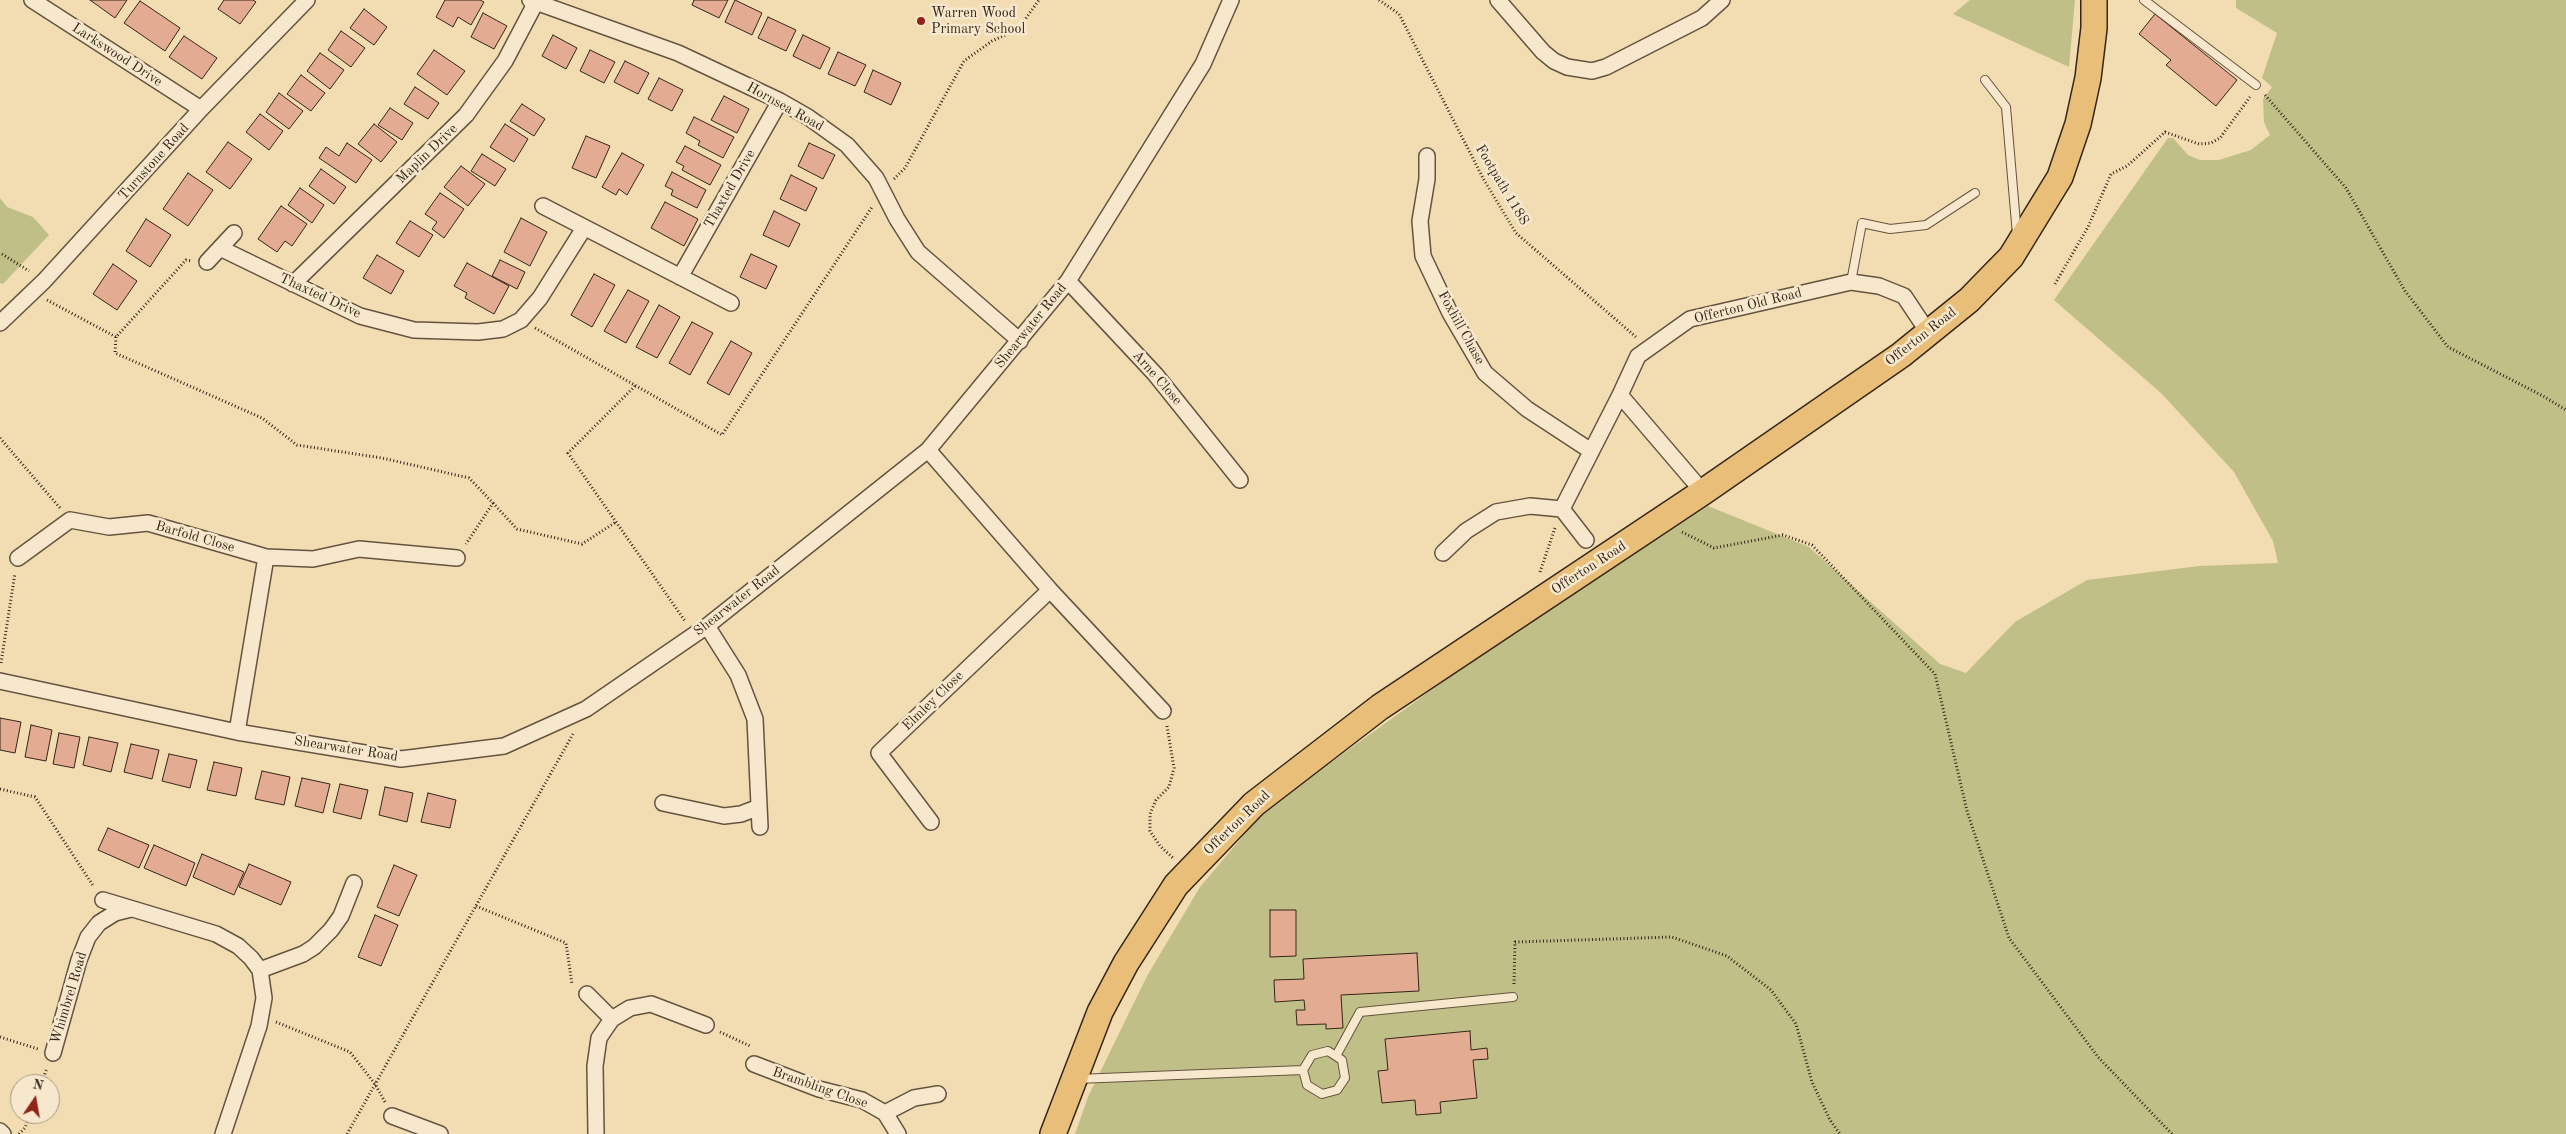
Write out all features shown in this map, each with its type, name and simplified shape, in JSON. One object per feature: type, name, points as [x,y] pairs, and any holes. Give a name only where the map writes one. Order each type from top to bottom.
[{"type":"main road","name":"Offerton Road","points":[[1053,1134],[1100,1012],[1126,963],[1176,885],[1254,804],[1380,707],[1703,492],[1901,355],[1969,300],[2011,257],[2060,177],[2078,124],[2088,78],[2094,28],[2094,0]]},
{"type":"street","name":"Larkswood Drive","points":[[32,0],[201,110]]},
{"type":"street","name":"Turnstone Road","points":[[0,323],[44,281],[201,110],[307,0]]},
{"type":"street","name":"Shearwater Road","points":[[0,681],[237,732],[401,759],[504,746],[586,710],[700,630],[928,450],[1068,282],[1203,64],[1231,0]]},
{"type":"street","points":[[1498,0],[1543,52],[1554,61],[1567,66],[1592,70],[1606,67],[1702,18],[1722,0]]},
{"type":"street","name":"Hornsea Road","points":[[532,2],[597,22],[678,53],[780,101],[808,117],[847,145],[876,178],[918,252],[1020,341]]},
{"type":"street","name":"Maplin Drive","points":[[294,284],[466,116],[505,61],[532,2]]},
{"type":"street","name":"Thaxted Drive","points":[[680,277],[780,101]]},
{"type":"street","name":"Foxhill Chase","points":[[1427,156],[1427,179],[1420,221],[1423,256],[1450,314],[1485,373],[1527,409],[1591,451]]},
{"type":"street","points":[[542,206],[731,303]]},
{"type":"street","name":"Thaxted Drive","points":[[220,248],[360,316],[414,330],[478,332],[503,329],[521,320],[540,298],[584,228]]},
{"type":"street","points":[[207,262],[234,233]]},
{"type":"street","name":"Arne Close","points":[[1068,282],[1155,374],[1240,480]]},
{"type":"street","name":"Offerton Old Road","points":[[1562,509],[1638,356],[1690,319],[1851,282],[1879,286],[1904,296],[1928,332]]},
{"type":"street","points":[[1620,395],[1703,492]]},
{"type":"street","points":[[928,450],[1050,590],[1163,711]]},
{"type":"street","points":[[1443,554],[1466,531],[1496,512],[1530,506],[1562,509],[1586,540]]},
{"type":"street","points":[[18,558],[70,520]]},
{"type":"street","name":"Barfold Close","points":[[70,520],[109,527],[148,522],[266,557],[313,559],[359,550],[457,558]]},
{"type":"street","points":[[237,732],[266,557]]},
{"type":"street","name":"Elmley Close","points":[[931,822],[879,753],[1050,590]]},
{"type":"street","points":[[700,630],[738,675],[755,719],[760,827]]},
{"type":"street","points":[[663,803],[724,816],[740,814],[759,807]]},
{"type":"street","points":[[260,970],[303,954],[314,947],[331,930],[341,916],[342,899],[354,883]]},
{"type":"street","points":[[103,900],[216,934],[238,946],[260,970],[264,998],[261,1016],[223,1134]]},
{"type":"street","name":"Whimbrel Road","points":[[53,1053],[79,960],[88,937],[99,924],[115,913],[133,909]]},
{"type":"street","points":[[587,994],[612,1019]]},
{"type":"street","points":[[596,1134],[595,1066],[599,1038],[612,1019],[630,1008],[651,1004],[706,1025]]},
{"type":"street","name":"Brambling Close","points":[[754,1064],[819,1089],[862,1100],[885,1113],[898,1134]]},
{"type":"street","name":"Brambling Close","points":[[885,1113],[914,1098],[938,1094]]},
{"type":"street","points":[[392,1116],[440,1134]]},
{"type":"street","points":[[0,1131],[3,1134]]},
{"type":"lane","points":[[2144,0],[2256,85]]},
{"type":"lane","points":[[1985,80],[2006,106],[2018,247]]},
{"type":"lane","points":[[1851,282],[1862,223],[1890,229],[1926,225],[1975,193]]},
{"type":"lane","points":[[1336,1056],[1360,1012],[1514,997]]},
{"type":"lane","points":[[1328,1051],[1342,1060],[1346,1078],[1337,1090],[1322,1094],[1307,1085],[1303,1070],[1312,1055],[1328,1051]]},
{"type":"lane","points":[[1073,1079],[1303,1070]]},
{"type":"path","points":[[521,320],[722,435],[882,191],[905,168],[964,61],[992,40],[1012,32],[1024,21],[1039,0]]},
{"type":"path","name":"Footpath 118S","points":[[1379,0],[1399,14],[1484,180],[1516,233],[1649,348]]},
{"type":"path","points":[[2055,284],[2088,227],[2111,174],[2127,166],[2165,132],[2199,144],[2211,144],[2220,138],[2249,100],[2256,85],[2346,188],[2405,291],[2448,348],[2543,396],[2566,410]]},
{"type":"path","points":[[2,254],[44,281]]},
{"type":"path","points":[[207,262],[186,260],[116,337],[115,353],[262,418],[297,445],[382,458],[469,478],[517,529],[582,544],[616,522]]},
{"type":"path","points":[[33,292],[116,337]]},
{"type":"path","points":[[635,386],[568,453],[616,522],[700,630]]},
{"type":"path","points":[[0,438],[70,520]]},
{"type":"path","points":[[457,558],[493,503]]},
{"type":"path","points":[[1528,608],[1562,509]]},
{"type":"path","points":[[1659,521],[1714,548],[1783,535],[1812,545],[1935,674],[1967,811],[2009,938],[2098,1057],[2172,1134]]},
{"type":"path","points":[[0,672],[18,558]]},
{"type":"path","points":[[347,1134],[586,710]]},
{"type":"path","points":[[1163,711],[1172,748],[1174,768],[1168,787],[1156,800],[1150,814],[1150,831],[1160,846],[1189,872]]},
{"type":"path","points":[[0,789],[35,797],[103,900]]},
{"type":"path","points":[[476,906],[566,943],[572,986],[587,994]]},
{"type":"path","points":[[1514,997],[1515,942],[1672,938],[1727,956],[1771,990],[1796,1024],[1812,1082],[1830,1120],[1840,1134]]},
{"type":"path","points":[[261,1016],[350,1052],[375,1084],[392,1116]]},
{"type":"path","points":[[706,1025],[751,1047],[754,1064]]},
{"type":"path","points":[[0,1037],[53,1053]]},
{"type":"path","points":[[19,1134],[26,1124]]},
{"type":"shaded area","points":[[1970,0],[2075,0],[2069,67],[1953,14]]},
{"type":"shaded area","points":[[2236,0],[2566,0],[2566,1134],[1075,1134],[1088,1097],[1147,976],[1200,887],[1265,810],[1498,642],[1708,506],[1809,547],[1940,664],[1966,673],[2015,622],[2087,580],[2199,566],[2278,563],[2273,541],[2234,472],[2161,393],[2054,300],[2168,138],[2173,138],[2188,155],[2200,160],[2219,160],[2251,150],[2270,135],[2264,122],[2263,99],[2272,87],[2262,78],[2277,33],[2236,8]]},
{"type":"shaded area","points":[[0,198],[7,207],[33,217],[49,235],[3,284],[0,283]]},
{"type":"building","points":[[90,0],[127,0],[115,18]]},
{"type":"building","points":[[224,0],[253,0],[256,2],[240,24],[218,9]]},
{"type":"building","points":[[445,0],[480,0],[484,2],[471,25],[458,17],[453,27],[436,17]]},
{"type":"building","points":[[694,0],[728,0],[719,18],[692,5]]},
{"type":"building","points":[[735,0],[762,13],[752,35],[725,22]]},
{"type":"building","points":[[140,1],[180,28],[165,51],[124,23]]},
{"type":"building","points":[[364,9],[387,27],[374,45],[350,28]]},
{"type":"building","points":[[483,13],[507,26],[494,49],[471,37]]},
{"type":"building","points":[[2155,14],[2237,80],[2216,106],[2166,65],[2171,60],[2139,34]]},
{"type":"building","points":[[768,17],[796,30],[786,51],[758,38]]},
{"type":"building","points":[[341,31],[365,48],[351,67],[328,50]]},
{"type":"building","points":[[553,35],[577,48],[566,69],[542,56]]},
{"type":"building","points":[[803,35],[830,48],[820,69],[793,56]]},
{"type":"building","points":[[184,36],[217,58],[202,79],[169,57]]},
{"type":"building","points":[[434,50],[465,71],[447,95],[417,74]]},
{"type":"building","points":[[590,50],[615,62],[604,83],[580,71]]},
{"type":"building","points":[[838,52],[866,65],[855,86],[828,74]]},
{"type":"building","points":[[320,53],[344,70],[330,89],[307,71]]},
{"type":"building","points":[[625,61],[649,73],[638,94],[614,82]]},
{"type":"building","points":[[873,70],[901,83],[891,105],[864,92]]},
{"type":"building","points":[[301,75],[325,93],[311,111],[287,94]]},
{"type":"building","points":[[659,78],[683,90],[672,111],[648,99]]},
{"type":"building","points":[[415,87],[439,103],[428,119],[404,104]]},
{"type":"building","points":[[279,93],[303,111],[289,129],[266,112]]},
{"type":"building","points":[[724,96],[749,109],[737,133],[711,120]]},
{"type":"building","points":[[522,104],[545,119],[534,136],[510,121]]},
{"type":"building","points":[[390,108],[413,123],[402,140],[378,125]]},
{"type":"building","points":[[260,114],[283,131],[269,150],[246,132]]},
{"type":"building","points":[[694,117],[734,137],[723,158],[698,145],[700,141],[686,133]]},
{"type":"building","points":[[374,124],[397,142],[381,162],[358,144]]},
{"type":"building","points":[[505,124],[528,139],[514,162],[490,147]]},
{"type":"building","points":[[586,136],[610,146],[596,178],[572,168]]},
{"type":"building","points":[[228,142],[252,159],[230,189],[206,172]]},
{"type":"building","points":[[347,143],[372,160],[356,183],[319,158],[326,147],[339,156]]},
{"type":"building","points":[[809,143],[835,155],[823,179],[798,166]]},
{"type":"building","points":[[685,146],[721,165],[710,185],[682,170],[684,166],[676,162]]},
{"type":"building","points":[[622,153],[644,165],[627,195],[619,189],[616,195],[602,187]]},
{"type":"building","points":[[482,154],[506,169],[495,186],[471,171]]},
{"type":"building","points":[[461,166],[485,184],[468,206],[444,187]]},
{"type":"building","points":[[321,169],[346,187],[334,204],[309,186]]},
{"type":"building","points":[[672,172],[706,190],[697,208],[671,195],[673,190],[665,186]]},
{"type":"building","points":[[188,173],[213,190],[188,226],[163,209]]},
{"type":"building","points":[[791,175],[817,188],[806,211],[780,199]]},
{"type":"building","points":[[300,188],[324,205],[312,223],[288,205]]},
{"type":"building","points":[[440,193],[464,209],[444,238],[432,229],[437,222],[425,214]]},
{"type":"building","points":[[665,202],[698,219],[684,246],[651,228]]},
{"type":"building","points":[[281,206],[307,224],[292,246],[285,241],[277,252],[258,239]]},
{"type":"building","points":[[774,211],[800,224],[789,247],[763,235]]},
{"type":"building","points":[[521,218],[547,232],[530,266],[504,252]]},
{"type":"building","points":[[146,219],[171,235],[150,267],[126,251]]},
{"type":"building","points":[[410,221],[433,235],[419,257],[396,243]]},
{"type":"building","points":[[751,254],[777,266],[766,289],[740,277]]},
{"type":"building","points":[[377,255],[404,271],[391,294],[363,278]]},
{"type":"building","points":[[500,260],[525,272],[517,289],[492,276]]},
{"type":"building","points":[[467,263],[509,286],[494,314],[465,298],[467,293],[454,286]]},
{"type":"building","points":[[113,264],[137,281],[117,310],[93,294]]},
{"type":"building","points":[[594,274],[615,285],[592,327],[571,315]]},
{"type":"building","points":[[628,290],[649,301],[626,343],[604,331]]},
{"type":"building","points":[[659,305],[680,317],[657,358],[636,347]]},
{"type":"building","points":[[692,322],[713,333],[690,375],[669,363]]},
{"type":"building","points":[[731,341],[752,353],[729,395],[707,383]]},
{"type":"building","points":[[0,718],[21,722],[15,753],[0,750]]},
{"type":"building","points":[[31,725],[52,730],[46,761],[25,757]]},
{"type":"building","points":[[59,733],[80,737],[74,768],[53,764]]},
{"type":"building","points":[[89,737],[118,743],[111,772],[83,765]]},
{"type":"building","points":[[131,744],[159,750],[152,779],[124,772]]},
{"type":"building","points":[[169,754],[197,760],[190,788],[162,781]]},
{"type":"building","points":[[214,762],[242,768],[236,796],[207,790]]},
{"type":"building","points":[[262,771],[290,777],[284,805],[255,799]]},
{"type":"building","points":[[302,778],[330,784],[323,813],[295,806]]},
{"type":"building","points":[[340,784],[368,790],[361,819],[333,812]]},
{"type":"building","points":[[385,787],[413,793],[407,822],[379,815]]},
{"type":"building","points":[[428,793],[456,800],[450,828],[421,822]]},
{"type":"building","points":[[108,828],[149,845],[139,868],[98,850]]},
{"type":"building","points":[[154,845],[195,863],[186,886],[144,868]]},
{"type":"building","points":[[202,854],[244,872],[234,895],[193,877]]},
{"type":"building","points":[[249,864],[291,882],[281,905],[239,887]]},
{"type":"building","points":[[394,865],[417,875],[399,916],[377,907]]},
{"type":"building","points":[[1270,910],[1296,910],[1296,956],[1270,957]]},
{"type":"building","points":[[375,915],[398,925],[381,966],[358,957]]},
{"type":"building","points":[[1417,953],[1419,991],[1341,995],[1343,1028],[1326,1029],[1326,1024],[1297,1025],[1296,1010],[1305,1010],[1304,1000],[1275,1002],[1274,980],[1304,979],[1303,959]]},
{"type":"building","points":[[1470,1031],[1471,1050],[1487,1048],[1488,1059],[1473,1060],[1477,1098],[1440,1102],[1441,1113],[1416,1115],[1415,1100],[1382,1103],[1378,1071],[1388,1070],[1385,1039]]},
{"type":"place","name":"Warren Wood Primary School","points":[[921,21]]}]
